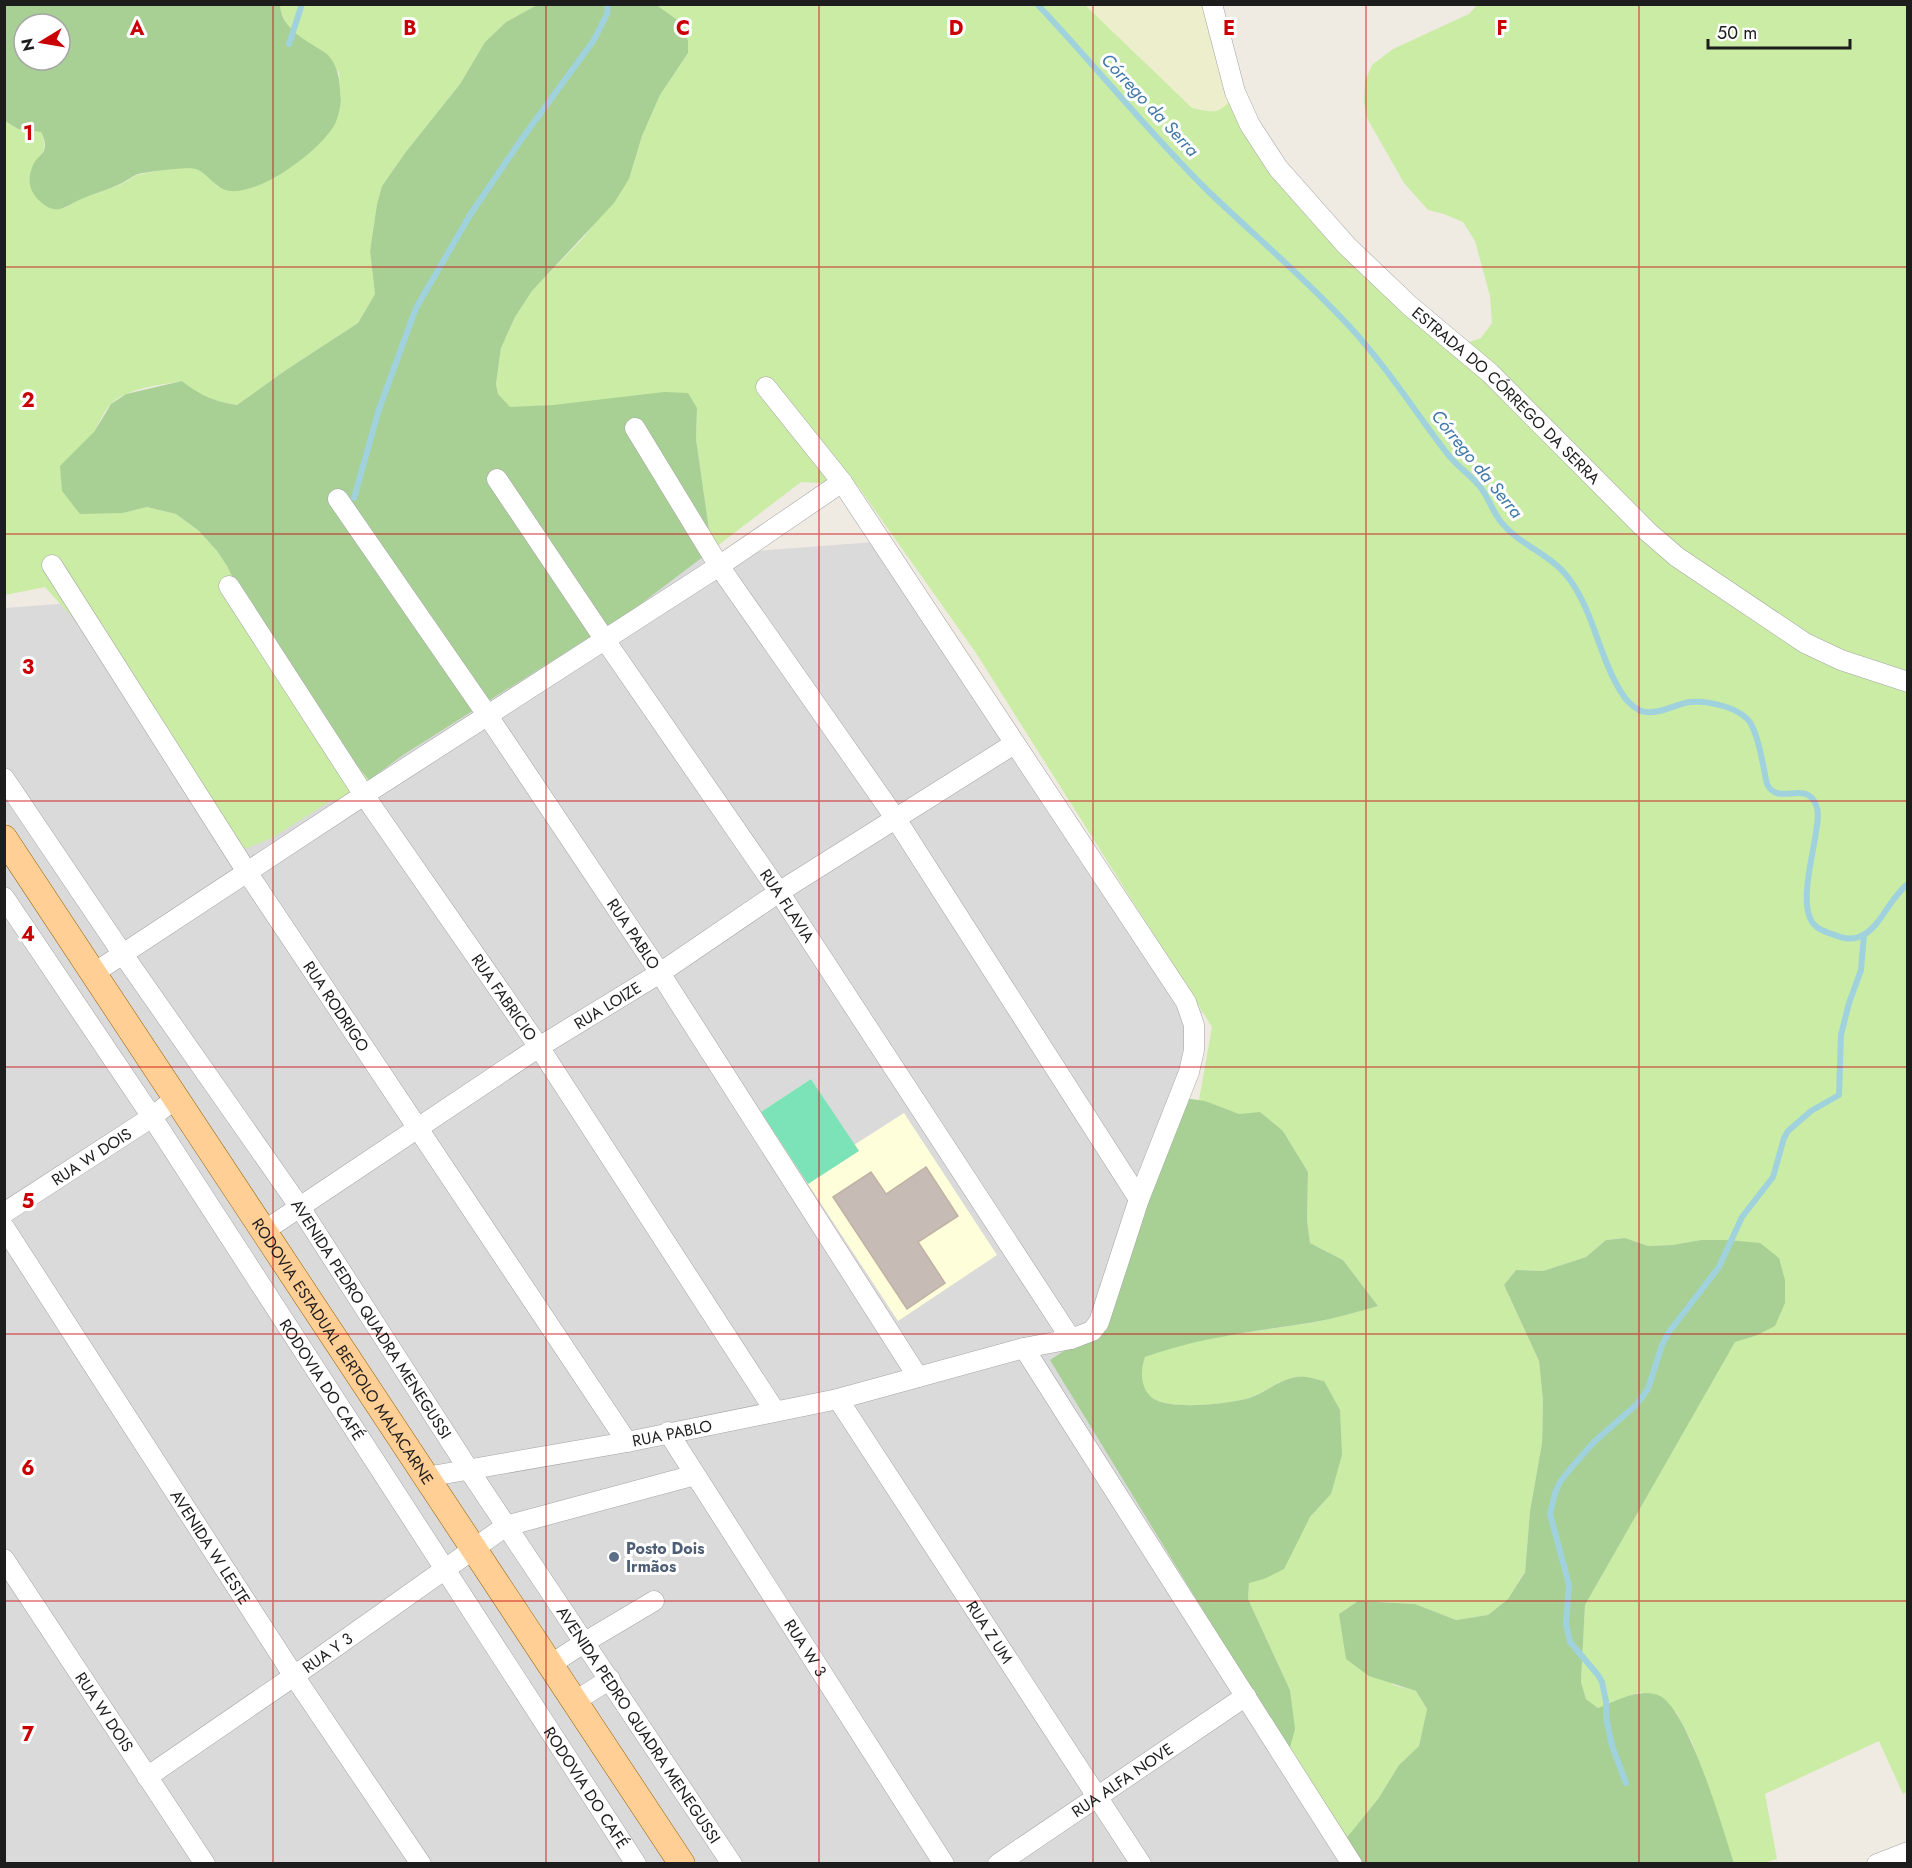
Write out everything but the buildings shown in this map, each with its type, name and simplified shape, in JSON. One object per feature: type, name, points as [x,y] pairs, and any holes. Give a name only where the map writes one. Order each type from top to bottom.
[{"type":"main road","name":"RODOVIA ESTADUAL BERTOLO MALACARNE","points":[[4,838],[682,1863]]},
{"type":"street","name":"ESTRADA DO CÓRREGO DA SERRA","points":[[1212,4],[1235,92],[1250,125],[1278,168],[1347,246],[1410,306],[1490,373],[1648,532],[1677,557],[1805,643],[1841,660],[1908,682]]},
{"type":"street","name":"RUA PABLO","points":[[426,1477],[627,1442],[838,1398],[1024,1348],[1071,1339],[1092,1331],[1099,1323],[1139,1199],[1189,1072],[1194,1050],[1194,1025],[1186,1002],[842,482],[766,387]]},
{"type":"street","points":[[635,428],[719,566],[896,819],[1139,1199]]},
{"type":"street","name":"RUA FLAVIA","points":[[497,479],[779,892],[1071,1339]]},
{"type":"street","points":[[94,973],[364,795],[719,566],[842,482]]},
{"type":"street","name":"RUA PABLO","points":[[338,499],[488,716],[660,973],[918,1377]]},
{"type":"street","name":"RUA RODRIGO","points":[[52,565],[247,872],[627,1442]]},
{"type":"street","name":"RUA FABRICIO","points":[[229,586],[364,795],[539,1047],[775,1411]]},
{"type":"street","name":"RUA LOIZE","points":[[264,1231],[539,1047],[660,973],[779,892],[1014,744]]},
{"type":"street","name":"AVENIDA PEDRO QUADRA MENEGUSSI","points":[[4,778],[122,953],[299,1206],[469,1470],[732,1863]]},
{"type":"street","name":"RODOVIA DO CAFÉ","points":[[4,897],[152,1117],[636,1863]]},
{"type":"street","name":"RUA W DOIS","points":[[4,1213],[152,1117],[176,1098]]},
{"type":"street","name":"AVENIDA W LESTE","points":[[4,1227],[294,1676],[421,1863]]},
{"type":"street","points":[[1024,1348],[1352,1863]]},
{"type":"street","name":"RUA Z UM","points":[[838,1398],[1141,1863]]},
{"type":"street","name":"RUA W 3","points":[[668,1432],[944,1863]]},
{"type":"street","points":[[506,1526],[695,1475]]},
{"type":"street","name":"RUA Y 3","points":[[147,1777],[506,1526]]},
{"type":"street","name":"RUA W DOIS","points":[[4,1559],[205,1863]]},
{"type":"street","points":[[550,1665],[654,1601]]},
{"type":"street","points":[[574,1702],[610,1679]]},
{"type":"street","name":"RUA ALFA NOVE","points":[[998,1863],[1246,1696]]},
{"type":"street","points":[[1877,1863],[1908,1852]]},
{"type":"shaded area","points":[[1085,5],[1211,5],[1234,95],[1225,108],[1211,112],[1192,108]]},
{"type":"shaded area","points":[[888,541],[1202,1012],[1086,1359],[1369,1863],[697,1863],[489,1553],[5,820],[5,608]]},
{"type":"shaded area","points":[[4,826],[694,1863],[5,1863]]},
{"type":"shaded area","points":[[811,1079],[854,1145],[904,1113],[997,1255],[898,1321],[761,1112]]},
{"type":"green space","points":[[5,4],[280,5],[283,18],[291,29],[331,59],[340,84],[341,102],[335,124],[317,146],[289,169],[258,186],[243,190],[225,190],[196,169],[177,169],[138,174],[63,208],[51,208],[36,197],[30,182],[31,170],[43,153],[45,141],[41,132],[18,129],[5,121]]},
{"type":"green space","points":[[655,4],[680,22],[688,41],[688,53],[660,95],[642,136],[629,179],[614,203],[532,291],[515,317],[501,348],[496,384],[498,394],[510,407],[553,405],[664,392],[688,393],[697,408],[696,439],[712,550],[634,609],[403,755],[369,780],[319,720],[253,620],[227,566],[199,531],[176,514],[147,507],[123,513],[80,514],[62,491],[60,466],[94,432],[111,404],[126,394],[182,381],[208,397],[237,405],[358,323],[375,294],[370,251],[382,186],[460,84],[485,42],[506,22],[537,5]]},
{"type":"green space","points":[[280,5],[537,5],[506,22],[485,42],[460,84],[382,186],[370,251],[375,294],[358,323],[237,405],[208,397],[182,381],[155,386],[126,394],[111,404],[94,432],[123,513],[147,507],[176,514],[199,531],[227,566],[253,620],[319,720],[369,780],[339,802],[332,800],[272,838],[237,852],[92,639],[45,587],[5,595],[5,121],[18,129],[41,132],[44,149],[34,163],[65,208],[80,199],[120,185],[137,175],[163,170],[195,167],[218,187],[341,105],[339,73],[327,55],[303,40],[288,26]]},
{"type":"green space","points":[[655,5],[1085,5],[1192,108],[1216,111],[1225,106],[1234,95],[1349,254],[1466,343],[1481,338],[1492,323],[1490,296],[1475,241],[1463,222],[1428,210],[1404,183],[1367,118],[1364,101],[1365,81],[1372,65],[1393,49],[1469,14],[1477,5],[1907,5],[1907,1792],[1903,1794],[1879,1741],[1765,1794],[1777,1859],[1764,1863],[1734,1863],[1692,1742],[1676,1712],[1640,1692],[1598,1708],[1586,1699],[1581,1682],[1585,1605],[1735,1341],[1755,1336],[1760,1244],[1729,1240],[1701,1240],[1648,1246],[1625,1238],[1606,1240],[1586,1257],[1543,1271],[1516,1270],[1504,1285],[1539,1361],[1543,1401],[1542,1443],[1530,1511],[1525,1571],[1508,1599],[1488,1615],[1456,1620],[1415,1604],[1358,1601],[1339,1614],[1393,1685],[1416,1691],[1427,1709],[1419,1746],[1399,1765],[1378,1799],[1344,1841],[1289,1751],[1290,1690],[1248,1599],[1249,1582],[1264,1579],[1296,1542],[1310,1517],[1331,1494],[1324,1381],[1296,1377],[1246,1399],[1225,1403],[1186,1405],[1154,1399],[1149,1395],[1142,1380],[1145,1357],[1174,1346],[1317,1322],[1378,1306],[1343,1260],[1310,1243],[1307,1220],[1308,1172],[1283,1131],[1199,1100],[1212,1027],[976,653],[857,485],[801,482],[712,550],[696,439],[697,408],[553,405],[509,408],[498,394],[496,384],[501,348],[515,317],[532,291],[583,238],[629,179],[642,136],[660,95],[688,53],[680,22]]},
{"type":"green space","points":[[811,1079],[859,1151],[808,1184],[761,1112]]},
{"type":"green space","points":[[1184,1098],[1205,1101],[1239,1114],[1260,1112],[1283,1131],[1308,1172],[1307,1220],[1310,1243],[1343,1260],[1378,1306],[1315,1322],[1187,1344],[1145,1357],[1143,1362],[1142,1380],[1146,1391],[1154,1399],[1163,1402],[1199,1405],[1237,1401],[1253,1397],[1289,1379],[1303,1376],[1324,1381],[1340,1410],[1342,1455],[1331,1494],[1310,1517],[1284,1569],[1264,1579],[1249,1583],[1248,1599],[1290,1690],[1295,1729],[1289,1751],[1050,1360],[1090,1334],[1107,1330],[1109,1272]]},
{"type":"green space","points":[[1625,1238],[1648,1246],[1701,1240],[1760,1243],[1779,1258],[1785,1280],[1785,1303],[1775,1326],[1755,1336],[1735,1342],[1585,1605],[1581,1682],[1586,1699],[1598,1708],[1629,1696],[1645,1693],[1660,1696],[1671,1706],[1682,1724],[1704,1773],[1734,1863],[1358,1863],[1344,1841],[1378,1799],[1399,1765],[1419,1746],[1427,1709],[1416,1691],[1369,1676],[1346,1659],[1339,1614],[1358,1601],[1415,1604],[1456,1620],[1488,1615],[1508,1599],[1525,1572],[1530,1511],[1542,1443],[1543,1401],[1539,1361],[1504,1285],[1516,1270],[1543,1271],[1586,1257],[1606,1240]]},
{"type":"waterway","points":[[289,44],[302,4]]},
{"type":"waterway","points":[[354,498],[379,409],[416,308],[470,215],[594,40],[607,14],[608,4]]},
{"type":"waterway","name":"Córrego da Serra","points":[[1037,4],[1186,169],[1350,327],[1388,373],[1450,457],[1481,488],[1498,518],[1509,530],[1563,571],[1585,606],[1613,678],[1628,702],[1635,708],[1646,712],[1690,702],[1706,702],[1732,709],[1747,718],[1757,738],[1767,784],[1778,793],[1806,794],[1817,808],[1807,899],[1810,918],[1816,927],[1839,937],[1859,937],[1875,925],[1896,896],[1908,884]]},
{"type":"waterway","points":[[1626,1783],[1612,1746],[1602,1682],[1570,1642],[1566,1624],[1569,1585],[1550,1514],[1555,1493],[1560,1482],[1594,1442],[1636,1405],[1648,1389],[1662,1345],[1669,1332],[1719,1267],[1742,1217],[1773,1177],[1788,1131],[1811,1111],[1839,1095],[1841,1035],[1861,970],[1864,935]]},
{"type":"place","name":"Posto Dois Irmãos","points":[[614,1557]]}]
